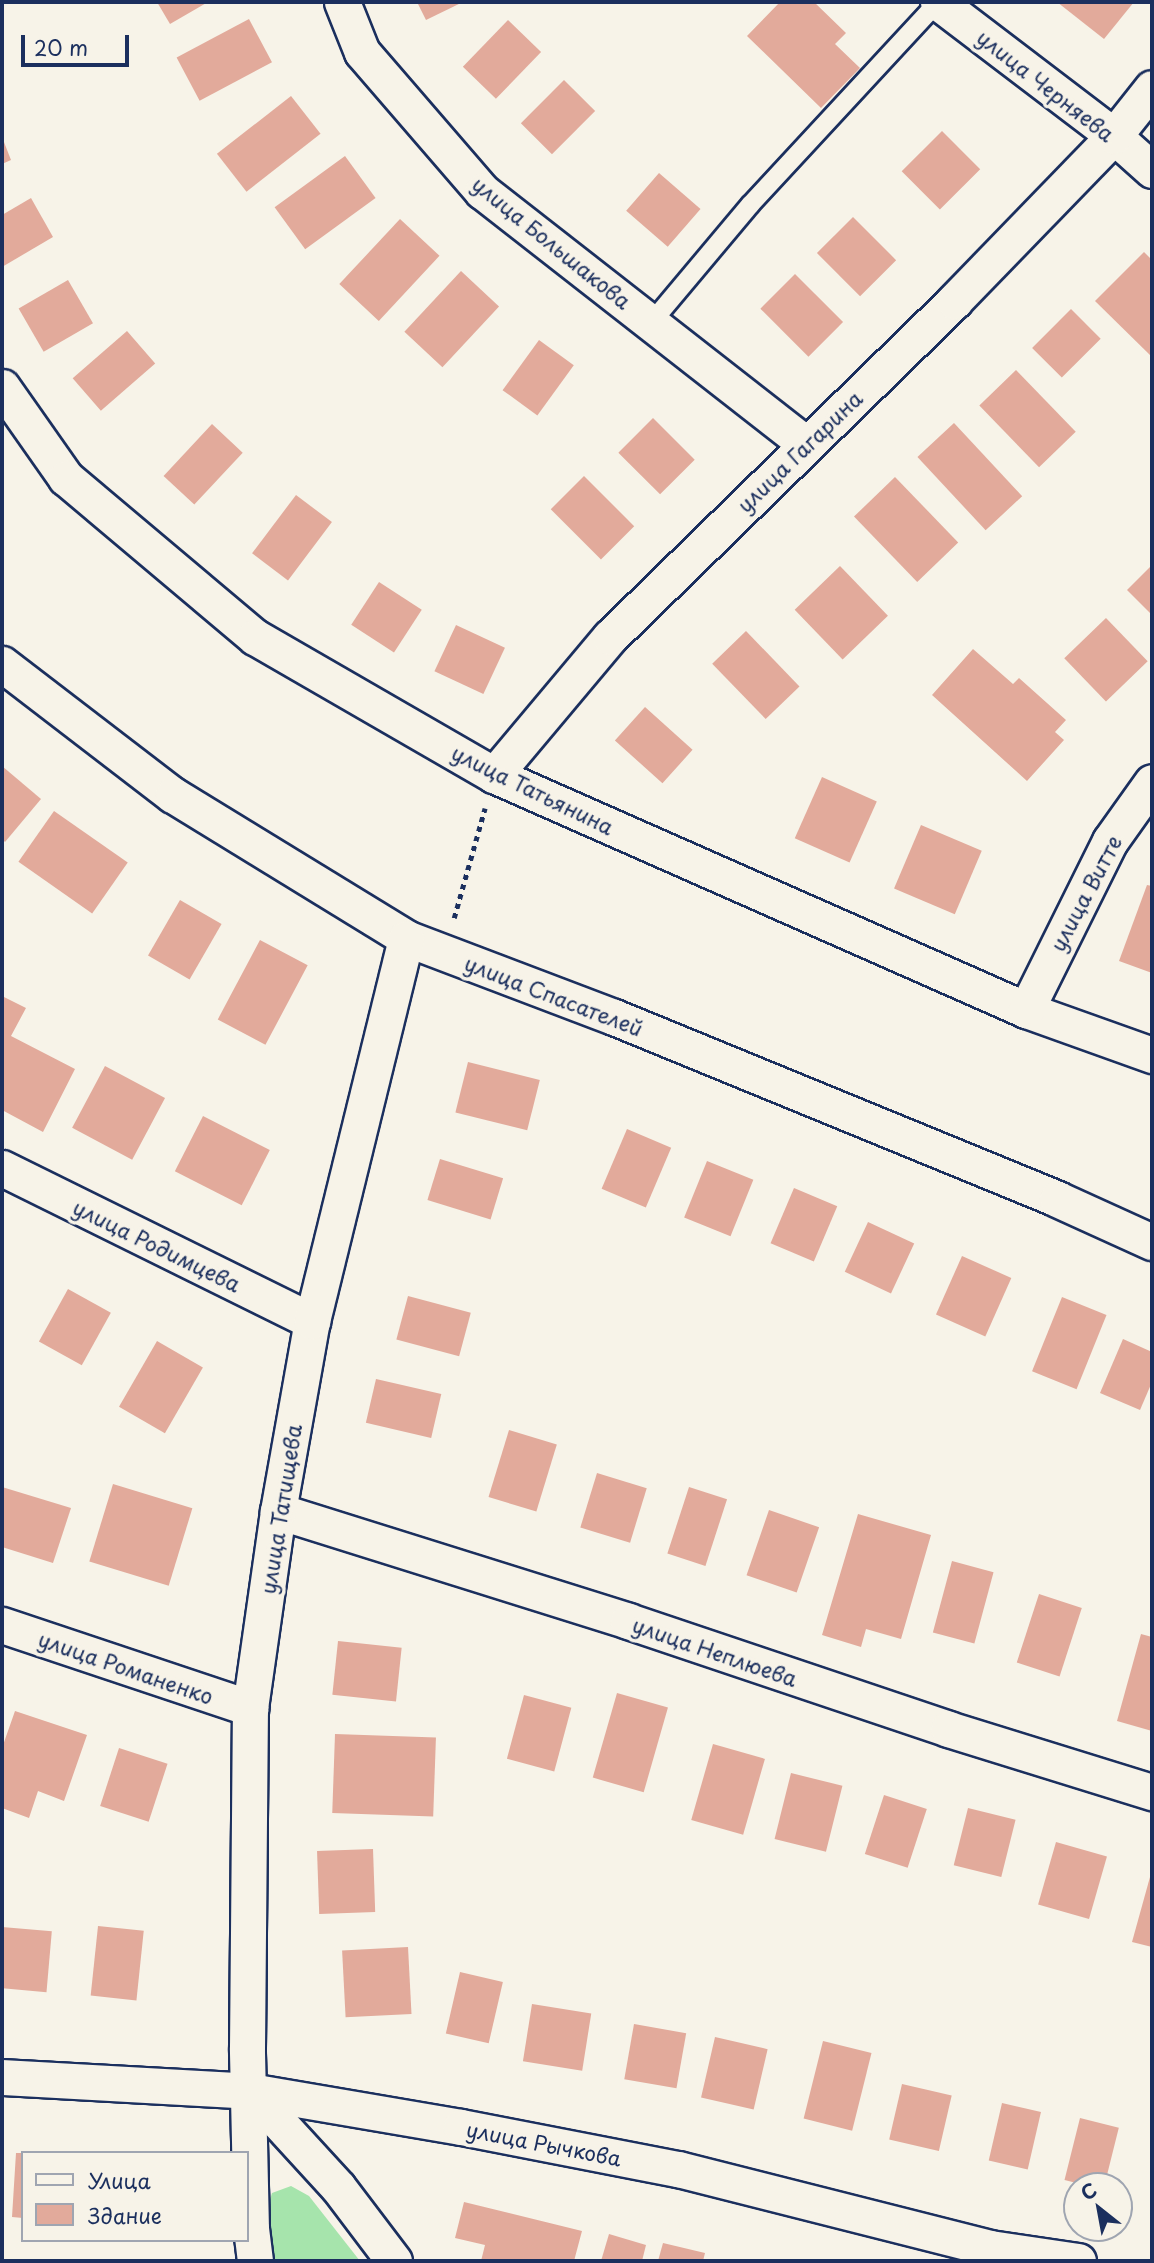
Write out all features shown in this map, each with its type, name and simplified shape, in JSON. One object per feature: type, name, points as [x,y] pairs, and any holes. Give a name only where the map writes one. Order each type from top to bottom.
[{"type":"street","name":"улица Большакова","points":[[342,2],[362,52],[482,191],[805,443]]},
{"type":"street","name":"улица Черняева","points":[[938,2],[1114,136],[1152,170]]},
{"type":"street","name":"улица Гагарина","points":[[494,775],[610,636],[805,443],[954,301],[1114,136],[1152,88]]},
{"type":"street","name":"улица Гагарина","points":[[1114,136],[1152,124]]},
{"type":"street","name":"улица Татьянина","points":[[2,387],[66,478],[255,637],[494,775],[1026,1010],[1152,1055]]},
{"type":"street","name":"улица Спасателей","points":[[2,664],[173,796],[406,938],[627,1023],[1057,1199],[1152,1242]]},
{"type":"street","name":"улица Витте","points":[[1026,1010],[1110,841],[1152,782]]},
{"type":"street","name":"улица Татищева","points":[[255,2261],[251,2229],[247,2048],[250,1708],[278,1511],[312,1321],[406,938]]},
{"type":"street","name":"улица Родимцева","points":[[2,1168],[312,1321]]},
{"type":"street","name":"улица Неплюева","points":[[278,1511],[1152,1793]]},
{"type":"street","name":"улица Романенко","points":[[2,1625],[250,1708]]},
{"type":"street","name":"улица Рычкова","points":[[2,2077],[250,2091],[461,2127],[678,2169],[993,2255],[1078,2261]]},
{"type":"street","points":[[250,2091],[338,2187],[394,2261]]},
{"type":"lane","points":[[651,323],[750,205],[938,2]]},
{"type":"path","points":[[444,953],[494,775]]},
{"type":"green space","points":[[291,2186],[309,2196],[360,2261],[271,2261],[266,2213],[272,2193]]},
{"type":"building","points":[[157,2],[208,2],[170,24]]},
{"type":"building","points":[[417,2],[463,2],[426,20]]},
{"type":"building","points":[[780,2],[814,2],[846,33],[835,44],[860,68],[821,108],[747,36]]},
{"type":"building","points":[[1057,2],[1134,2],[1104,39]]},
{"type":"building","points":[[249,19],[272,62],[200,101],[177,57]]},
{"type":"building","points":[[508,20],[541,52],[496,99],[463,67]]},
{"type":"building","points":[[564,80],[595,111],[552,154],[521,123]]},
{"type":"building","points":[[291,96],[321,134],[246,192],[217,154]]},
{"type":"building","points":[[942,131],[980,169],[940,209],[902,171]]},
{"type":"building","points":[[2,137],[11,160],[2,164]]},
{"type":"building","points":[[345,156],[376,198],[305,249],[275,207]]},
{"type":"building","points":[[659,173],[701,209],[668,247],[626,211]]},
{"type":"building","points":[[31,198],[53,237],[2,267],[2,215]]},
{"type":"building","points":[[853,217],[896,260],[860,296],[817,253]]},
{"type":"building","points":[[400,219],[439,256],[379,321],[339,284]]},
{"type":"building","points":[[1144,252],[1152,260],[1152,357],[1095,301]]},
{"type":"building","points":[[461,271],[499,306],[442,367],[404,332]]},
{"type":"building","points":[[795,274],[843,322],[808,357],[760,309]]},
{"type":"building","points":[[68,280],[93,323],[44,352],[19,308]]},
{"type":"building","points":[[1071,309],[1101,339],[1062,378],[1032,348]]},
{"type":"building","points":[[127,331],[155,363],[101,411],[73,378]]},
{"type":"building","points":[[539,340],[574,365],[537,415],[503,390]]},
{"type":"building","points":[[1016,370],[1076,432],[1039,467],[979,405]]},
{"type":"building","points":[[653,418],[695,460],[660,494],[618,453]]},
{"type":"building","points":[[954,423],[1022,496],[986,530],[917,457]]},
{"type":"building","points":[[212,424],[243,453],[194,505],[164,476]]},
{"type":"building","points":[[584,476],[634,526],[601,559],[551,509]]},
{"type":"building","points":[[895,477],[958,542],[917,582],[854,517]]},
{"type":"building","points":[[296,495],[332,522],[288,580],[252,553]]},
{"type":"building","points":[[1152,565],[1152,615],[1127,590]]},
{"type":"building","points":[[840,566],[888,616],[843,659],[795,610]]},
{"type":"building","points":[[379,582],[422,610],[394,653],[351,625]]},
{"type":"building","points":[[1106,618],[1148,661],[1106,701],[1064,658]]},
{"type":"building","points":[[456,625],[505,648],[483,694],[434,671]]},
{"type":"building","points":[[746,631],[799,686],[766,719],[712,664]]},
{"type":"building","points":[[973,649],[1013,684],[1019,678],[1066,720],[1055,732],[1064,740],[1027,781],[932,695]]},
{"type":"building","points":[[645,707],[693,750],[662,783],[615,740]]},
{"type":"building","points":[[2,766],[41,799],[5,842],[2,839]]},
{"type":"building","points":[[822,777],[877,801],[850,863],[795,838]]},
{"type":"building","points":[[54,811],[128,863],[92,913],[18,862]]},
{"type":"building","points":[[921,825],[982,851],[955,914],[894,889]]},
{"type":"building","points":[[1147,885],[1152,886],[1152,973],[1119,961]]},
{"type":"building","points":[[180,900],[222,924],[190,979],[148,955]]},
{"type":"building","points":[[260,940],[308,965],[265,1045],[218,1019]]},
{"type":"building","points":[[2,996],[26,1008],[11,1036],[75,1069],[43,1132],[2,1110]]},
{"type":"building","points":[[468,1062],[540,1080],[527,1130],[455,1112]]},
{"type":"building","points":[[105,1066],[165,1098],[132,1160],[72,1128]]},
{"type":"building","points":[[203,1116],[270,1150],[242,1205],[175,1171]]},
{"type":"building","points":[[627,1129],[671,1148],[646,1208],[602,1189]]},
{"type":"building","points":[[440,1159],[503,1178],[491,1219],[427,1200]]},
{"type":"building","points":[[707,1161],[753,1180],[731,1236],[684,1218]]},
{"type":"building","points":[[794,1188],[837,1206],[814,1262],[771,1243]]},
{"type":"building","points":[[868,1222],[914,1244],[891,1293],[845,1272]]},
{"type":"building","points":[[962,1256],[1011,1278],[985,1336],[936,1314]]},
{"type":"building","points":[[68,1289],[111,1313],[82,1365],[39,1341]]},
{"type":"building","points":[[408,1296],[471,1313],[459,1356],[396,1339]]},
{"type":"building","points":[[1062,1297],[1107,1315],[1077,1389],[1032,1371]]},
{"type":"building","points":[[1123,1339],[1152,1352],[1152,1382],[1140,1410],[1100,1393]]},
{"type":"building","points":[[157,1341],[203,1368],[165,1433],[119,1407]]},
{"type":"building","points":[[376,1379],[441,1394],[431,1438],[366,1423]]},
{"type":"building","points":[[509,1430],[557,1445],[536,1512],[489,1497]]},
{"type":"building","points":[[597,1473],[647,1488],[630,1543],[580,1528]]},
{"type":"building","points":[[113,1484],[192,1508],[169,1586],[89,1561]]},
{"type":"building","points":[[2,1487],[71,1508],[53,1563],[2,1547]]},
{"type":"building","points":[[689,1487],[727,1499],[705,1566],[667,1554]]},
{"type":"building","points":[[769,1510],[819,1527],[797,1592],[747,1575]]},
{"type":"building","points":[[858,1514],[931,1535],[901,1639],[866,1629],[861,1647],[822,1635]]},
{"type":"building","points":[[952,1561],[994,1572],[974,1644],[933,1632]]},
{"type":"building","points":[[1039,1594],[1082,1608],[1060,1676],[1017,1662]]},
{"type":"building","points":[[1141,1634],[1152,1637],[1152,1731],[1117,1721]]},
{"type":"building","points":[[338,1641],[402,1648],[396,1701],[332,1695]]},
{"type":"building","points":[[617,1693],[668,1708],[644,1792],[593,1778]]},
{"type":"building","points":[[524,1695],[571,1708],[554,1771],[507,1759]]},
{"type":"building","points":[[15,1711],[87,1735],[64,1801],[38,1791],[29,1818],[2,1808],[2,1748]]},
{"type":"building","points":[[335,1734],[436,1738],[433,1816],[332,1813]]},
{"type":"building","points":[[713,1744],[765,1759],[743,1835],[691,1820]]},
{"type":"building","points":[[119,1748],[168,1764],[149,1822],[100,1806]]},
{"type":"building","points":[[791,1773],[842,1786],[826,1852],[775,1839]]},
{"type":"building","points":[[884,1795],[927,1809],[908,1868],[865,1854]]},
{"type":"building","points":[[968,1808],[1016,1820],[1001,1877],[954,1865]]},
{"type":"building","points":[[1056,1842],[1107,1857],[1089,1919],[1038,1904]]},
{"type":"building","points":[[373,1849],[375,1912],[319,1914],[317,1851]]},
{"type":"building","points":[[1152,1877],[1152,1947],[1132,1942]]},
{"type":"building","points":[[98,1926],[144,1931],[136,2000],[91,1996]]},
{"type":"building","points":[[2,1927],[52,1931],[46,1992],[2,1988]]},
{"type":"building","points":[[408,1947],[412,2014],[346,2017],[342,1950]]},
{"type":"building","points":[[460,1972],[503,1982],[489,2043],[446,2033]]},
{"type":"building","points":[[532,2004],[591,2013],[582,2071],[523,2061]]},
{"type":"building","points":[[634,2024],[686,2033],[676,2088],[624,2079]]},
{"type":"building","points":[[715,2037],[768,2049],[754,2110],[701,2097]]},
{"type":"building","points":[[823,2041],[872,2053],[852,2131],[804,2119]]},
{"type":"building","points":[[902,2084],[952,2095],[939,2151],[889,2140]]},
{"type":"building","points":[[1002,2103],[1041,2112],[1028,2169],[989,2160]]},
{"type":"building","points":[[1080,2118],[1119,2128],[1108,2172],[1067,2172]]},
{"type":"building","points":[[16,2153],[21,2153],[21,2218],[12,2217]]},
{"type":"building","points":[[464,2202],[582,2231],[574,2261],[481,2261],[485,2245],[455,2238]]},
{"type":"building","points":[[609,2234],[646,2245],[642,2261],[601,2261]]},
{"type":"building","points":[[663,2243],[705,2253],[703,2261],[658,2261]]}]
